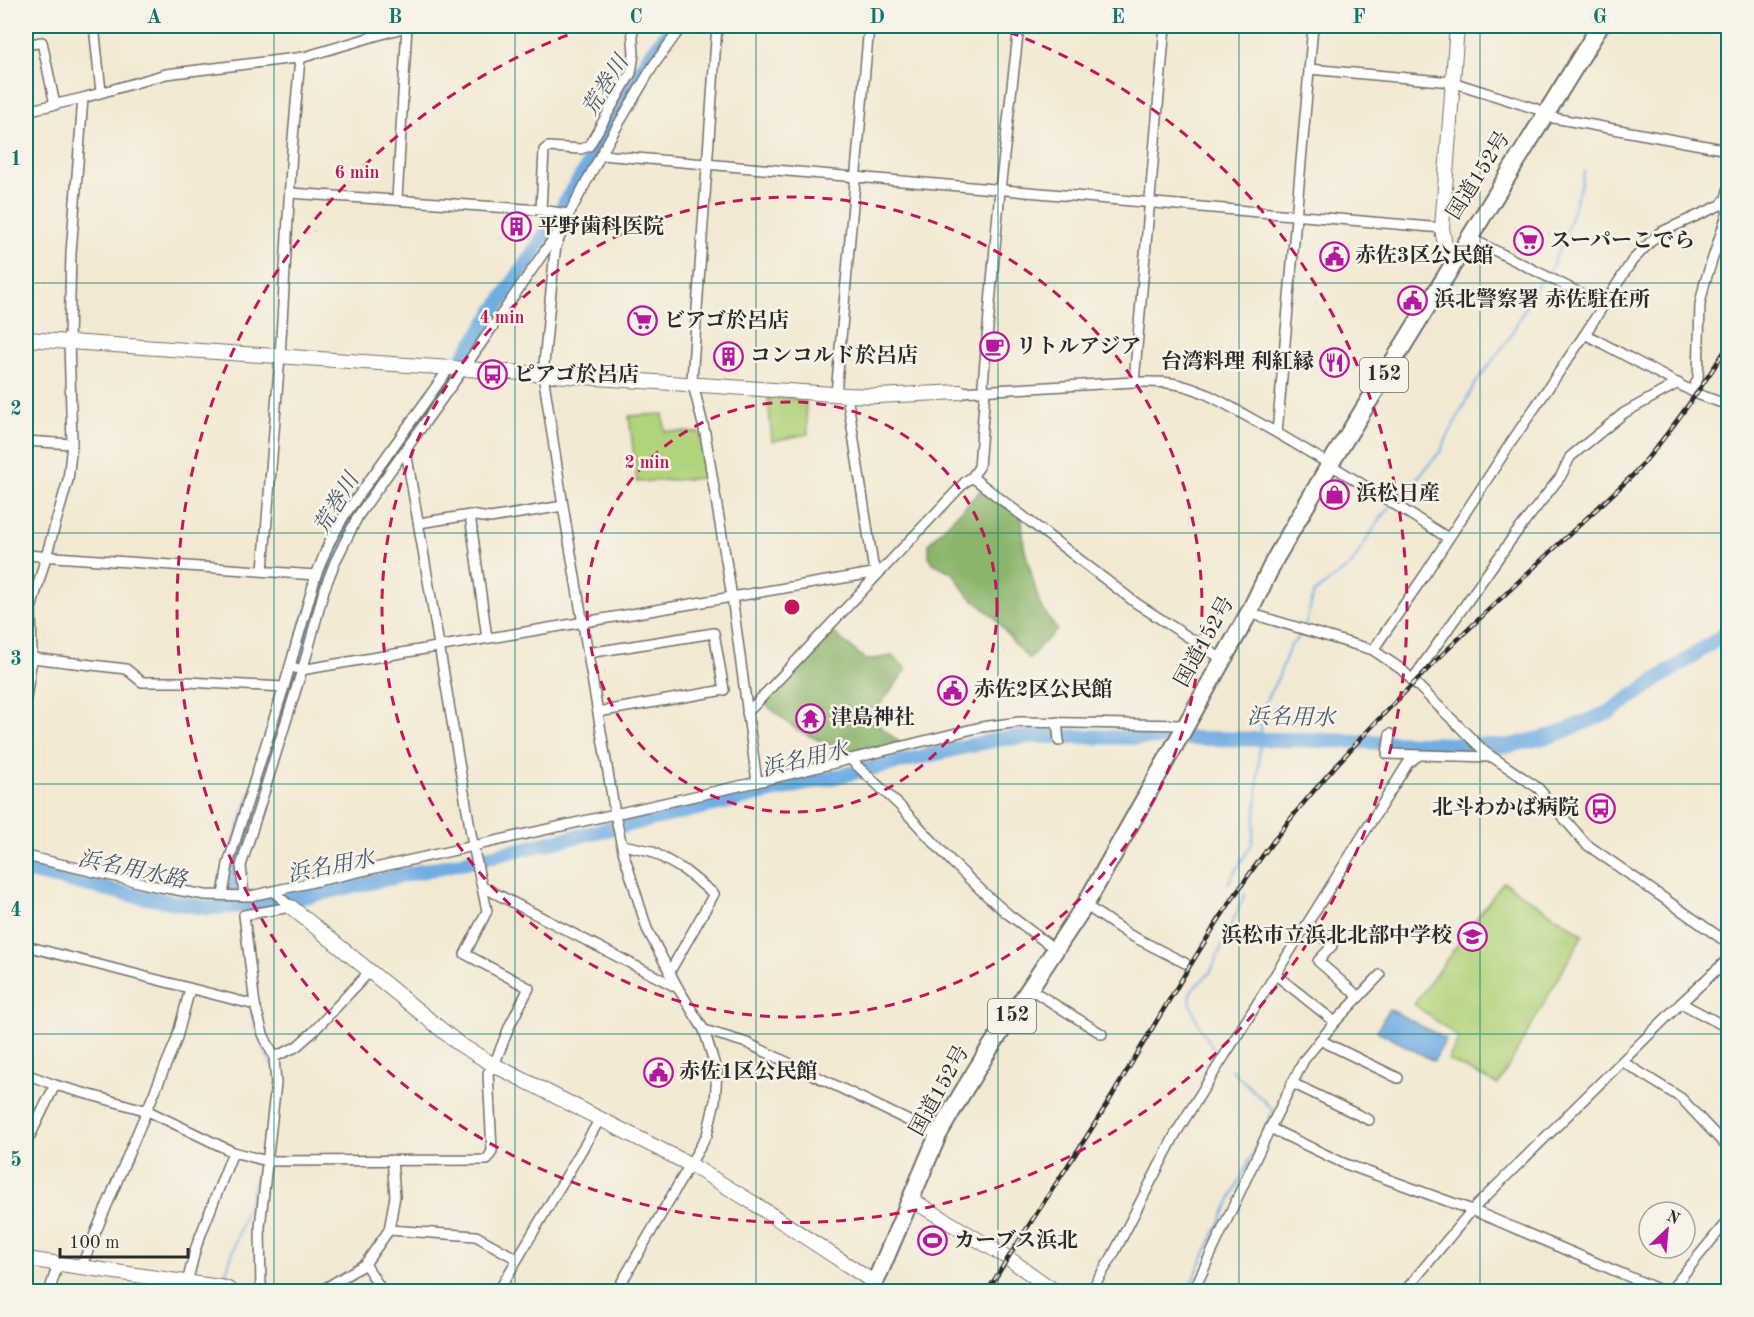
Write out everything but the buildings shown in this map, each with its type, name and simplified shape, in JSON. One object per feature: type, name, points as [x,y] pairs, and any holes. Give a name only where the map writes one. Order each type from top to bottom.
[{"type":"highway","name":"国道152号","points":[[873,1287],[938,1135],[988,1051],[1085,905],[1248,612],[1275,559],[1330,464],[1599,26]]},
{"type":"street","points":[[94,26],[101,92]]},
{"type":"street","points":[[26,111],[83,98],[166,74],[300,58],[405,26],[398,199]]},
{"type":"street","points":[[541,210],[544,150],[552,147],[580,149],[589,146],[631,73],[634,62],[632,26]]},
{"type":"street","points":[[244,896],[241,866],[295,668],[316,575],[344,516],[459,368],[471,358],[567,218],[648,74],[682,26]]},
{"type":"street","points":[[717,26],[692,380],[705,433],[732,597],[757,782]]},
{"type":"street","points":[[869,26],[855,178],[841,394],[873,565],[879,572]]},
{"type":"street","points":[[747,713],[979,467],[985,391],[982,384],[1000,190],[1019,26]]},
{"type":"street","points":[[1134,382],[1165,26]]},
{"type":"street","points":[[1277,433],[1312,26]]},
{"type":"street","points":[[1453,263],[1445,246],[1442,228],[1457,26]]},
{"type":"street","points":[[26,45],[42,42],[55,105]]},
{"type":"street","points":[[263,570],[300,58]]},
{"type":"street","points":[[1309,69],[1452,82],[1543,111],[1543,116],[1728,150]]},
{"type":"street","points":[[26,698],[32,658],[31,609],[68,480],[72,444],[69,342],[71,253],[83,98]]},
{"type":"street","points":[[602,155],[1442,228]]},
{"type":"street","points":[[290,193],[541,210],[567,218]]},
{"type":"street","points":[[1373,650],[1632,261],[1659,232],[1727,199],[1728,212],[1700,304],[1698,379],[1692,390]]},
{"type":"street","points":[[567,218],[556,246],[543,374],[563,506],[616,815],[623,851],[646,928],[669,973],[704,1030],[717,1072],[715,1101],[707,1135],[616,1292]]},
{"type":"street","points":[[1468,237],[1602,306]]},
{"type":"street","points":[[1585,334],[1697,394],[1728,405]]},
{"type":"street","points":[[26,339],[878,396],[1134,382],[1183,385],[1213,398],[1277,433],[1448,538]]},
{"type":"street","points":[[223,895],[228,864],[284,687],[295,668],[335,562],[358,516],[406,451],[459,368]]},
{"type":"street","points":[[1412,680],[1513,537],[1561,476],[1570,457],[1624,413],[1678,383]]},
{"type":"street","points":[[26,441],[72,444]]},
{"type":"street","points":[[26,1074],[55,1085],[148,1111],[233,1152],[267,1161],[487,1160],[492,1150],[488,1072],[494,1065],[510,1025],[529,988],[465,954],[487,911],[474,848],[406,451]]},
{"type":"street","points":[[972,477],[1136,603],[1222,659]]},
{"type":"street","points":[[419,523],[470,515],[490,518],[563,506]]},
{"type":"street","points":[[470,515],[487,638]]},
{"type":"street","points":[[26,555],[316,575]]},
{"type":"street","points":[[295,668],[583,624],[879,572]]},
{"type":"street","points":[[1248,612],[1373,650],[1401,669],[1488,755],[1538,788],[1587,844],[1728,943]]},
{"type":"street","points":[[588,653],[714,633],[724,690],[598,712]]},
{"type":"street","points":[[32,658],[126,669],[142,682],[284,687]]},
{"type":"street","points":[[26,856],[155,886],[244,896],[474,848],[852,762],[981,727],[1020,722],[1183,728]]},
{"type":"street","points":[[1057,725],[1059,741]]},
{"type":"street","points":[[1390,734],[1388,754],[1488,755]]},
{"type":"street","points":[[1090,1292],[1112,1257],[1176,1133],[1408,763],[1418,756]]},
{"type":"street","points":[[852,762],[984,894],[1056,950]]},
{"type":"street","points":[[623,845],[651,851],[684,870],[714,894],[669,973]]},
{"type":"street","points":[[483,887],[678,988]]},
{"type":"street","points":[[273,891],[459,1044],[494,1065],[691,1165],[755,1203],[873,1287]]},
{"type":"street","points":[[1085,905],[1128,934],[1185,963]]},
{"type":"street","points":[[261,1292],[260,1227],[276,1083],[274,1057],[263,1034],[255,1005],[244,915],[291,907]]},
{"type":"street","points":[[1308,923],[1332,946],[1318,961],[1359,997]]},
{"type":"street","points":[[26,946],[255,1005]]},
{"type":"street","points":[[1404,1292],[1472,1210],[1728,958]]},
{"type":"street","points":[[274,1057],[296,1047],[305,1040],[370,971]]},
{"type":"street","points":[[1276,975],[1335,1022]]},
{"type":"street","points":[[1193,1292],[1304,1060],[1335,1022],[1380,975]]},
{"type":"street","points":[[81,1267],[176,1041],[190,989]]},
{"type":"street","points":[[1030,989],[1102,1034]]},
{"type":"street","points":[[1681,1003],[1728,1028]]},
{"type":"street","points":[[704,1030],[747,1042],[938,1135]]},
{"type":"street","points":[[1320,1040],[1398,1078]]},
{"type":"street","points":[[1623,1062],[1681,1098],[1728,1148]]},
{"type":"street","points":[[1292,1083],[1369,1120]]},
{"type":"street","points":[[26,1144],[55,1085]]},
{"type":"street","points":[[498,1292],[600,1119]]},
{"type":"street","points":[[1270,1128],[1343,1162],[1472,1210],[1665,1292]]},
{"type":"street","points":[[187,1283],[196,1247],[233,1152]]},
{"type":"street","points":[[319,1292],[365,1264],[389,1230],[395,1196],[392,1160]]},
{"type":"street","points":[[912,1200],[994,1249],[1056,1292]]},
{"type":"street","points":[[1669,1292],[1728,1220]]},
{"type":"street","points":[[389,1230],[476,1236],[517,1259]]},
{"type":"street","points":[[26,1259],[232,1292]]},
{"type":"street","points":[[49,1292],[58,1264]]},
{"type":"street","points":[[365,1264],[383,1292]]},
{"type":"green space","points":[[768,397],[805,399],[808,434],[772,441]]},
{"type":"green space","points":[[663,414],[665,431],[700,433],[705,478],[637,482],[629,416]]},
{"type":"green space","points":[[982,489],[1022,518],[1024,547],[1040,605],[1057,630],[1029,659],[995,618],[966,593],[953,573],[933,563],[929,557],[929,544]]},
{"type":"green space","points":[[828,628],[866,660],[892,656],[907,669],[870,718],[899,742],[844,757],[831,746],[796,729],[761,701]]},
{"type":"green space","points":[[1503,882],[1583,934],[1498,1085],[1448,1060],[1459,1038],[1414,1004]]},
{"type":"water","points":[[1389,1009],[1446,1039],[1434,1061],[1377,1031]]},
{"type":"waterway","name":"荒巻川","points":[[564,204],[586,169],[616,108],[648,58],[673,26]]},
{"type":"waterway","points":[[1546,273],[1550,271],[1566,233],[1585,171]]},
{"type":"waterway","name":"荒巻川","points":[[231,890],[232,866],[252,810],[318,594],[339,537],[369,490],[453,373],[557,217]]},
{"type":"waterway","points":[[1397,501],[1440,452],[1473,387],[1509,338],[1542,277]]},
{"type":"waterway","points":[[1305,626],[1314,593],[1352,564],[1377,523],[1390,507]]},
{"type":"waterway","points":[[1228,883],[1252,844],[1257,800],[1261,715],[1264,704],[1278,678],[1290,646],[1302,631]]},
{"type":"waterway","name":"浜名用水","points":[[26,871],[132,895],[208,908],[260,904],[313,895],[505,853],[999,739],[1037,736],[1508,746],[1554,735],[1609,712],[1728,632]]},
{"type":"waterway","points":[[1219,1055],[1200,1027],[1189,996],[1193,988],[1210,973],[1245,894]]},
{"type":"waterway","points":[[251,1012],[271,1065]]},
{"type":"waterway","points":[[1187,1292],[1273,1110],[1231,1069]]},
{"type":"waterway","points":[[223,1282],[260,1165]]},
{"type":"railway","points":[[987,1292],[1097,1121],[1201,947],[1274,840],[1339,762],[1420,677],[1633,475],[1683,412],[1728,346]]},
{"type":"place","name":"平野歯科医院","points":[[517,227]]},
{"type":"place","name":"スーパーこでら","points":[[1529,241]]},
{"type":"place","name":"赤佐3区公民館","points":[[1334,256]]},
{"type":"place","name":"浜北警察署 赤佐駐在所","points":[[1413,300]]},
{"type":"place","name":"ビアゴ於呂店","points":[[643,321]]},
{"type":"place","name":"リトルアジア","points":[[995,347]]},
{"type":"place","name":"コンコルド於呂店","points":[[729,356]]},
{"type":"place","name":"台湾料理 利紅縁","points":[[1335,362]]},
{"type":"place","name":"ピアゴ於呂店","points":[[493,375]]},
{"type":"place","name":"浜松日産","points":[[1335,494]]},
{"type":"place","name":"赤佐2区公民館","points":[[953,690]]},
{"type":"place","name":"津島神社","points":[[810,718]]},
{"type":"place","name":"北斗わかば病院","points":[[1600,808]]},
{"type":"place","name":"浜松市立浜北北部中学校","points":[[1473,936]]},
{"type":"place","name":"赤佐1区公民館","points":[[658,1072]]},
{"type":"place","name":"カーブス浜北","points":[[933,1241]]},
{"type":"water label","name":"浜名用水路","points":[[132,870]]}]
